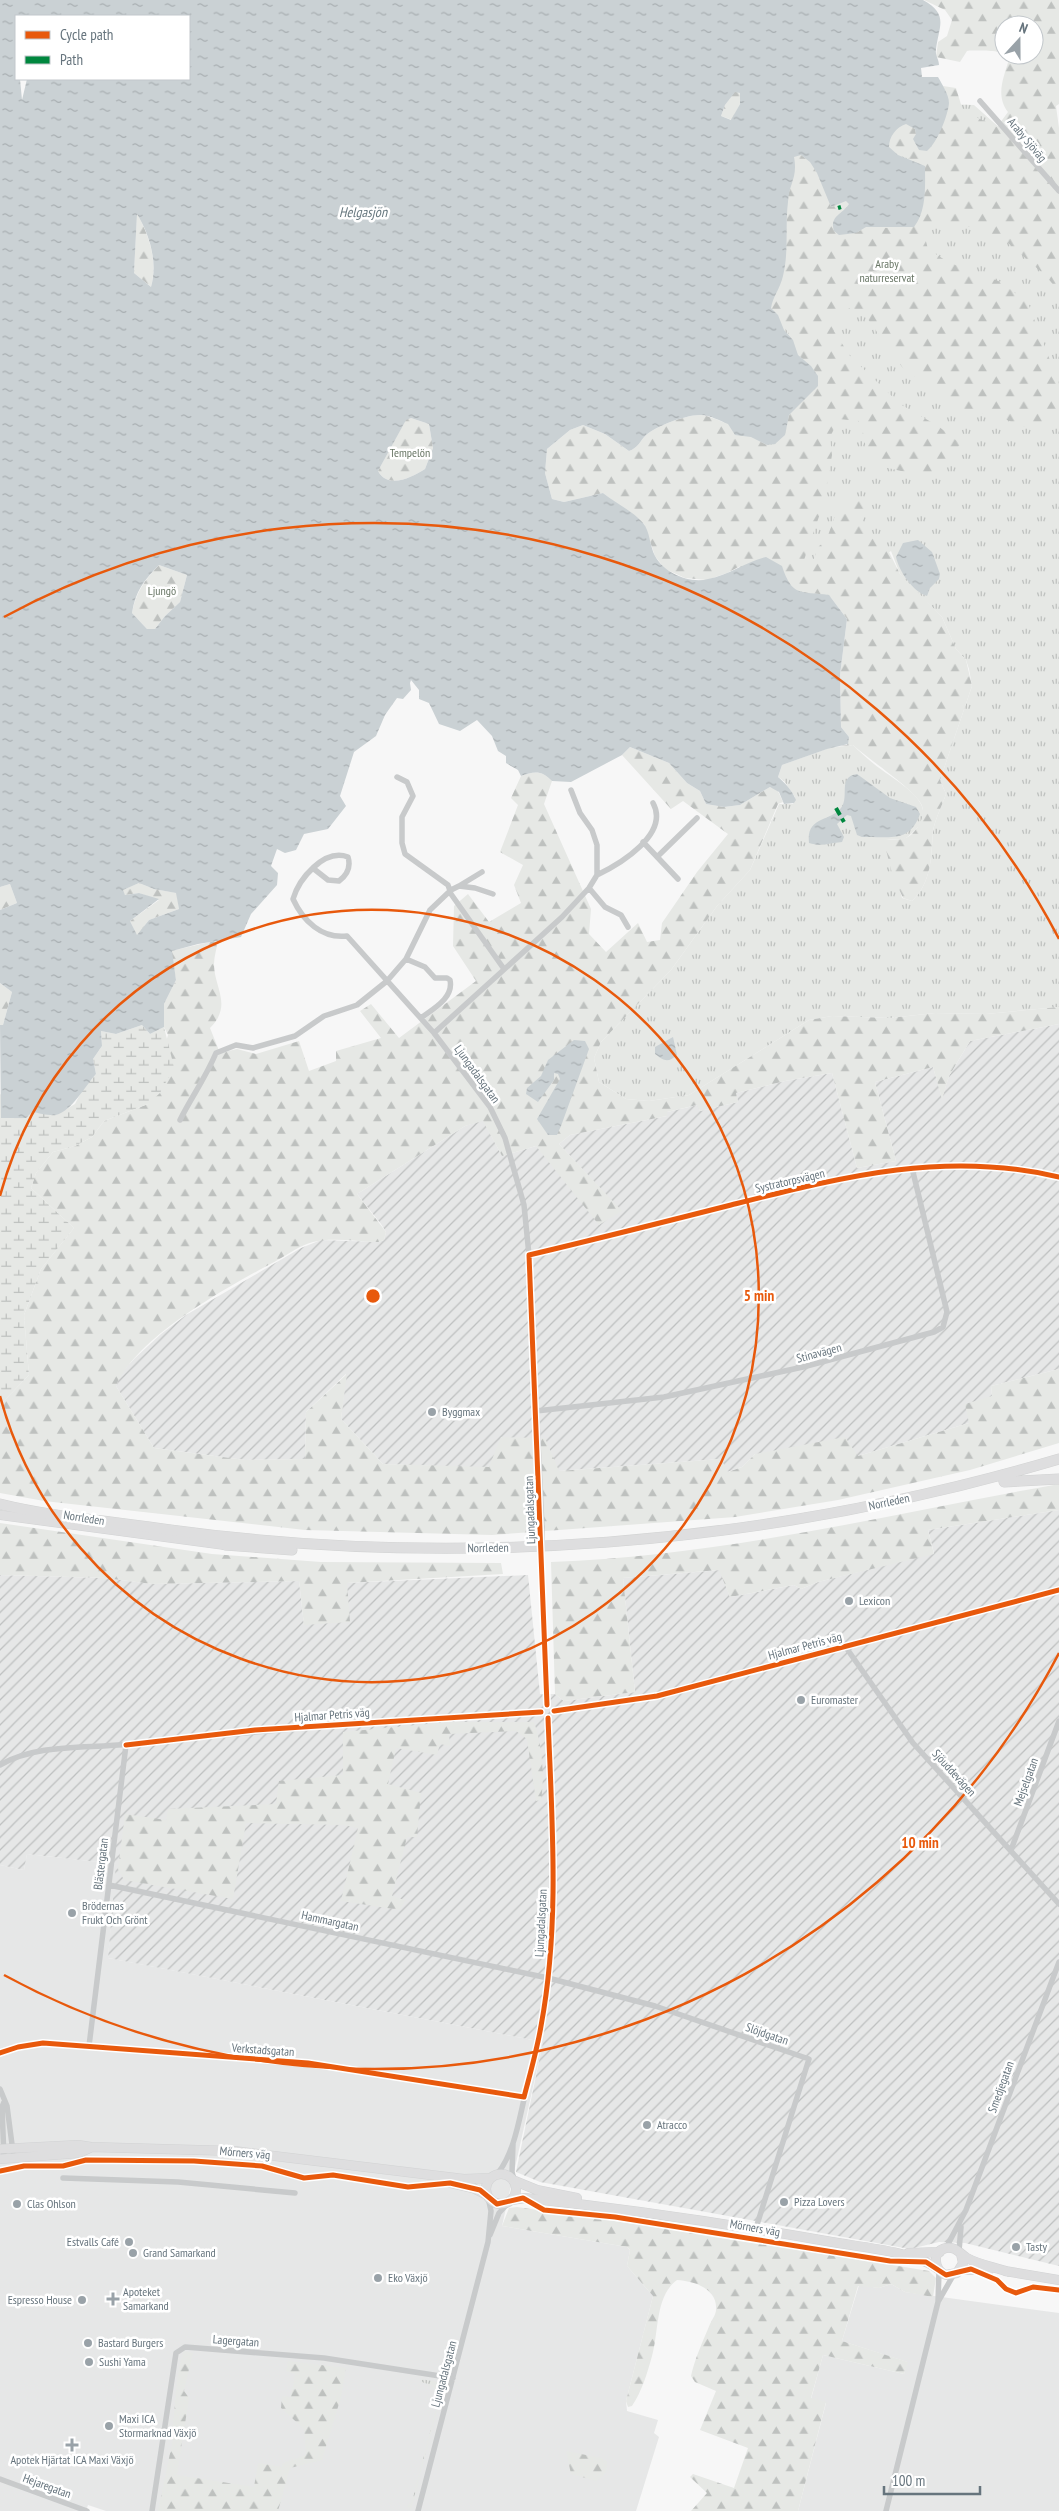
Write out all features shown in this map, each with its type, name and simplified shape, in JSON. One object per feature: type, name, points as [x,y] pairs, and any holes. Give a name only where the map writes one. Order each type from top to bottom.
[{"type":"highway","name":"Norrleden","points":[[3,1505],[178,1531],[284,1543],[405,1548],[515,1548],[648,1539],[785,1522],[906,1499],[1059,1459]]},
{"type":"highway","name":"Norrleden","points":[[225,1545],[405,1555],[515,1554],[594,1550],[698,1541],[777,1530],[924,1502],[1059,1466]]},
{"type":"highway","points":[[1004,1482],[1059,1479]]},
{"type":"main road","name":"Norrleden","points":[[0,1515],[225,1545]]},
{"type":"main road","name":"Mörners väg","points":[[5,2148],[78,2145],[90,2147],[234,2151],[464,2179],[494,2176]]},
{"type":"main road","name":"Mörners väg","points":[[6,2158],[79,2152],[90,2147]]},
{"type":"main road","name":"Mörners väg","points":[[399,2172],[473,2188],[488,2196]]},
{"type":"main road","points":[[504,2173],[514,2181],[516,2191],[511,2200],[497,2204],[488,2196],[486,2186],[494,2176],[504,2173]]},
{"type":"main road","name":"Mörners väg","points":[[514,2181],[537,2190],[626,2209]]},
{"type":"main road","name":"Mörners väg","points":[[511,2200],[525,2198],[626,2209],[756,2228],[883,2251],[926,2262],[939,2270]]},
{"type":"main road","name":"Mörners väg","points":[[883,2251],[922,2254],[943,2250]]},
{"type":"main road","points":[[1009,2272],[957,2272],[946,2275],[939,2270],[936,2259],[943,2250],[960,2253],[973,2261],[1009,2272],[1057,2280]]},
{"type":"main road","points":[[957,2272],[963,2263],[960,2253]]},
{"type":"street","name":"Araby Sjöväg","points":[[980,101],[1059,191]]},
{"type":"street","points":[[397,777],[407,782],[413,796],[402,817],[402,842],[405,854],[448,885],[451,894],[504,969]]},
{"type":"street","points":[[434,1033],[589,888],[596,875],[597,845],[592,830],[580,813],[571,790]]},
{"type":"street","points":[[596,875],[620,864],[655,828],[657,810],[653,803]]},
{"type":"street","points":[[657,857],[697,818]]},
{"type":"street","points":[[643,842],[678,879]]},
{"type":"street","name":"Ljungadalsgatan","points":[[314,869],[328,880],[339,881],[345,877],[350,863],[348,857],[332,854],[314,869],[295,890],[293,899],[297,908],[312,925],[326,935],[335,938],[347,936],[434,1033],[490,1107],[505,1138],[524,1205],[529,1255],[542,1527],[542,1574],[548,1705]]},
{"type":"street","points":[[180,1120],[190,1100],[204,1081],[216,1054],[236,1045],[254,1048],[295,1036],[324,1016],[357,1004],[387,981],[406,959],[430,910],[451,890],[482,872]]},
{"type":"street","points":[[459,886],[475,888],[493,894]]},
{"type":"street","points":[[589,888],[605,907],[621,915],[628,927]]},
{"type":"street","points":[[406,959],[425,966],[435,978],[450,980],[450,992],[444,1000],[421,1018]]},
{"type":"street","name":"Systratorpsvägen","points":[[529,1255],[858,1175],[912,1168],[960,1165],[1014,1168],[1059,1178]]},
{"type":"street","name":"Stinavägen","points":[[536,1411],[664,1398],[803,1368],[934,1332],[943,1327],[947,1312],[912,1168]]},
{"type":"street","name":"Hjalmar Petris väg","points":[[554,1710],[658,1696],[969,1612],[1059,1590]]},
{"type":"street","name":"Sjöuddevägen","points":[[845,1646],[913,1743],[1059,1904]]},
{"type":"street","points":[[548,1705],[554,1710],[553,1716],[548,1718],[542,1716],[543,1707],[548,1705]]},
{"type":"street","name":"Hjalmar Petris väg","points":[[0,1765],[13,1758],[63,1747],[126,1745],[254,1730],[541,1712]]},
{"type":"street","name":"Ljungadalsgatan","points":[[514,2181],[512,2172],[514,2139],[541,2027],[548,1978],[553,1913],[553,1833],[548,1718]]},
{"type":"street","name":"Mejselgatan","points":[[1011,1850],[1059,1721]]},
{"type":"street","name":"Blästergatan","points":[[89,2046],[126,1745]]},
{"type":"street","name":"Hammargatan","points":[[109,1885],[548,1978]]},
{"type":"street","name":"Smedjegatan","points":[[943,2250],[962,2220],[1059,1962]]},
{"type":"street","name":"Slöjdgatan","points":[[548,1978],[655,2006],[809,2059],[756,2228]]},
{"type":"street","name":"Verkstadsgatan","points":[[0,2053],[18,2047],[43,2043],[308,2063],[524,2097]]},
{"type":"street","points":[[0,2088],[7,2106],[6,2158]]},
{"type":"street","name":"Ljungadalsgatan","points":[[494,2176],[514,2139]]},
{"type":"street","points":[[5,2148],[6,2158]]},
{"type":"street","points":[[63,2178],[178,2182],[296,2193]]},
{"type":"street","name":"Ljungadalsgatan","points":[[488,2196],[491,2211],[488,2242]]},
{"type":"street","name":"Ljungadalsgatan","points":[[418,2511],[488,2242],[500,2213],[511,2200]]},
{"type":"street","name":"Smedjegatan","points":[[960,2253],[962,2220]]},
{"type":"street","points":[[886,2511],[938,2302],[939,2270]]},
{"type":"street","points":[[938,2302],[957,2272]]},
{"type":"street","name":"Lagergatan","points":[[152,2511],[174,2362],[176,2353],[185,2347],[324,2358],[453,2378]]},
{"type":"street","name":"Hejaregatan","points":[[0,2479],[86,2511]]},
{"type":"shaded area","points":[[1059,1024],[1059,1369],[991,1386],[992,1396],[969,1423],[858,1456],[755,1454],[742,1467],[727,1472],[721,1459],[559,1471],[383,1464],[341,1419],[346,1374],[306,1412],[305,1459],[245,1460],[154,1448],[116,1386],[121,1373],[135,1358],[161,1334],[186,1315],[301,1248],[321,1240],[378,1242],[384,1240],[386,1232],[357,1194],[465,1126],[483,1120],[502,1156],[536,1146],[621,1211],[559,1144],[570,1135],[667,1116],[667,1112],[698,1105],[700,1111],[738,1102],[736,1093],[785,1081],[832,1073],[857,1168],[896,1161],[875,1082],[933,1067],[942,1098],[949,1076],[970,1041]]},
{"type":"shaded area","points":[[1059,1510],[1059,2266],[965,2243],[939,2242],[910,2249],[540,2182],[516,2172],[543,2042],[108,1958],[116,1864],[27,1854],[24,1870],[0,1865],[0,1575],[105,1578],[152,1584],[299,1581],[304,1625],[346,1583],[528,1575],[540,1694],[555,1694],[564,1701],[635,1692],[623,1578],[720,1570],[730,1597],[794,1585],[801,1589],[818,1582],[934,1553],[928,1530]]},
{"type":"shaded area","points":[[27,1854],[117,1864],[108,1958],[543,2042],[502,2226],[627,2247],[630,2250],[627,2266],[653,2296],[626,2401],[627,2411],[658,2420],[654,2433],[659,2437],[636,2511],[106,2511],[88,2505],[86,2511],[0,2511],[0,1865],[24,1870]]},
{"type":"shaded area","points":[[891,2284],[905,2292],[1059,2313],[1059,2511],[798,2511],[826,2403],[811,2399],[823,2355],[904,2374],[907,2362],[842,2341],[859,2285],[879,2288]]},
{"type":"green space","name":"Araby naturreservat","points":[[924,0],[1059,0],[1059,104],[1056,106],[1059,128],[1059,287],[1056,288],[1046,276],[1008,243],[974,226],[957,229],[933,221],[924,234],[928,249],[948,262],[1001,282],[1028,303],[1059,384],[1059,417],[1032,427],[1020,426],[1001,417],[959,410],[902,367],[862,311],[850,308],[837,314],[834,331],[850,356],[900,404],[938,426],[961,444],[927,477],[875,465],[862,437],[864,426],[859,421],[839,419],[830,437],[832,455],[824,502],[804,560],[807,563],[813,561],[819,546],[826,541],[840,502],[853,497],[865,497],[867,504],[861,525],[864,532],[884,542],[900,574],[942,617],[956,649],[966,660],[972,686],[940,780],[946,794],[934,826],[931,860],[927,877],[919,894],[912,901],[903,898],[892,873],[884,842],[886,839],[903,839],[911,835],[922,818],[922,806],[912,792],[853,745],[833,747],[847,745],[849,737],[841,727],[840,675],[847,619],[829,595],[798,591],[789,583],[782,566],[750,561],[727,573],[707,580],[685,578],[665,569],[655,556],[644,524],[603,493],[564,502],[552,499],[545,473],[547,449],[570,430],[583,425],[605,434],[629,451],[637,446],[646,435],[664,424],[695,415],[708,416],[728,424],[735,435],[751,437],[767,445],[775,444],[785,435],[789,415],[818,386],[818,376],[811,366],[798,355],[793,339],[771,309],[772,297],[780,287],[784,274],[788,195],[797,170],[794,157],[801,155],[810,162],[817,173],[831,207],[848,202],[849,206],[842,210],[856,233],[866,227],[888,228],[924,206],[924,164],[898,155],[889,147],[890,140],[899,127],[906,124],[915,129],[916,134],[933,146],[949,103],[943,86],[956,88],[963,111],[997,127],[1008,112],[1004,106],[1001,93],[1007,65],[1044,65],[1044,15],[994,15],[994,52],[967,51],[960,62],[936,57],[938,42],[947,36],[952,20],[945,10]]},
{"type":"green space","points":[[735,91],[740,93],[740,104],[732,120],[721,116],[725,105]]},
{"type":"green space","name":"Araby naturreservat","points":[[948,104],[974,105],[1002,130],[1059,196],[1059,1007],[986,1014],[935,1013],[890,1018],[832,1016],[809,1020],[689,1095],[649,1101],[626,1099],[599,1082],[594,1058],[601,1042],[671,970],[717,906],[750,870],[779,804],[793,804],[795,797],[784,781],[778,777],[782,765],[829,748],[853,745],[912,793],[919,801],[923,810],[922,819],[916,829],[903,840],[886,839],[902,898],[912,901],[919,894],[927,877],[931,860],[934,826],[946,794],[940,780],[972,686],[966,660],[956,649],[942,617],[900,574],[891,551],[817,607],[740,571],[692,130]]},
{"type":"green space","points":[[137,213],[149,239],[153,258],[151,287],[134,273]]},
{"type":"green space","name":"Tempelön","points":[[411,418],[429,424],[433,448],[425,469],[407,478],[394,481],[388,480],[382,477],[378,471],[406,419]]},
{"type":"green space","name":"Ljungö","points":[[159,565],[187,575],[180,602],[155,629],[147,629],[132,613],[141,587]]},
{"type":"green space","points":[[630,747],[669,763],[687,783],[700,791],[706,804],[724,807],[740,805],[770,787],[777,789],[783,802],[778,804],[750,870],[717,906],[671,970],[601,1042],[594,1058],[599,1082],[626,1099],[649,1101],[689,1095],[809,1020],[832,1016],[890,1018],[935,1013],[986,1014],[1059,1007],[1059,1024],[970,1041],[949,1076],[942,1099],[933,1067],[875,1082],[896,1161],[857,1168],[832,1073],[785,1081],[736,1093],[738,1102],[700,1111],[697,1105],[667,1112],[667,1116],[570,1135],[559,1144],[622,1211],[599,1225],[536,1146],[502,1156],[483,1121],[465,1126],[357,1194],[386,1232],[384,1240],[378,1242],[329,1240],[303,1245],[186,1314],[143,1349],[127,1368],[116,1386],[154,1448],[245,1460],[305,1459],[306,1412],[347,1374],[341,1419],[383,1464],[489,1467],[501,1437],[545,1438],[559,1471],[721,1459],[728,1472],[742,1467],[755,1454],[845,1437],[858,1456],[969,1423],[965,1404],[992,1396],[991,1386],[1059,1369],[1059,1443],[970,1470],[838,1500],[735,1517],[492,1535],[305,1530],[44,1501],[0,1493],[0,1405],[29,1375],[24,1315],[41,1269],[74,1228],[31,1188],[36,1173],[53,1152],[75,1146],[92,1137],[104,1121],[148,1104],[168,1035],[164,1027],[164,1004],[176,980],[171,951],[218,940],[214,964],[221,1004],[217,1020],[210,1028],[220,1053],[237,1049],[256,1054],[299,1041],[309,1071],[336,1061],[336,1051],[381,1038],[360,1011],[371,1004],[399,1038],[476,981],[453,946],[454,906],[468,894],[489,922],[521,903],[514,885],[523,865],[500,852],[518,805],[511,798],[521,776],[534,772],[545,775],[552,781],[544,804],[591,909],[589,934],[606,952],[638,923],[647,942],[660,940],[662,923],[697,872],[728,834],[683,801],[671,809],[622,755]]},
{"type":"green space","points":[[139,883],[154,889],[177,893],[179,909],[149,920],[137,936],[130,921],[159,900],[139,893],[125,895],[122,890]]},
{"type":"green space","points":[[10,884],[17,903],[0,910],[0,887]]},
{"type":"green space","points":[[0,983],[12,992],[3,1025],[0,1025]]},
{"type":"green space","points":[[142,1025],[150,1034],[164,1027],[174,1067],[160,1093],[148,1104],[104,1121],[92,1137],[75,1146],[53,1152],[36,1173],[31,1188],[74,1228],[41,1269],[24,1315],[29,1375],[0,1405],[0,1094],[32,1112],[56,1115],[75,1104],[82,1090],[96,1074],[93,1059],[102,1046],[101,1031],[116,1034]]},
{"type":"green space","points":[[1059,1484],[1059,1510],[928,1530],[934,1554],[818,1582],[801,1589],[794,1585],[730,1597],[719,1570],[623,1578],[635,1692],[564,1701],[555,1694],[551,1562],[615,1558],[743,1543]]},
{"type":"green space","points":[[0,1523],[212,1554],[321,1562],[501,1563],[503,1574],[347,1583],[350,1622],[304,1625],[299,1581],[152,1584],[105,1578],[0,1575]]},
{"type":"green space","points":[[448,1722],[534,1722],[542,1760],[543,1781],[541,1800],[536,1801],[527,1739],[516,1731],[449,1734],[450,1746],[440,1744],[437,1755],[396,1748],[388,1784],[421,1793],[417,1837],[407,1837],[392,1896],[405,1900],[400,1910],[341,1901],[358,1828],[343,1825],[246,1823],[233,1899],[124,1880],[118,1869],[125,1814],[166,1820],[168,1809],[276,1804],[279,1781],[343,1775],[343,1732]]},
{"type":"green space","points":[[517,2207],[669,2229],[929,2271],[936,2278],[933,2297],[905,2292],[891,2284],[879,2288],[858,2286],[842,2341],[908,2362],[904,2374],[823,2355],[811,2398],[826,2402],[798,2511],[691,2511],[707,2493],[690,2477],[693,2474],[734,2488],[748,2448],[700,2430],[716,2391],[695,2382],[691,2376],[699,2350],[716,2312],[716,2302],[713,2296],[703,2287],[690,2282],[677,2280],[670,2287],[661,2305],[652,2356],[646,2376],[636,2400],[632,2406],[628,2407],[626,2401],[653,2296],[627,2266],[630,2250],[627,2247],[502,2226],[509,2208]]},
{"type":"green space","points":[[184,2351],[193,2353],[184,2391],[189,2398],[177,2475],[254,2487],[258,2463],[282,2467],[283,2463],[306,2455],[304,2429],[281,2408],[282,2396],[291,2397],[295,2374],[286,2371],[288,2361],[346,2368],[341,2397],[322,2460],[290,2468],[278,2511],[158,2511],[174,2434],[171,2434],[177,2381]]},
{"type":"green space","points":[[421,2379],[437,2382],[442,2390],[411,2509],[407,2507],[408,2504],[411,2505],[438,2402],[433,2386],[422,2382]]},
{"type":"green space","points":[[566,2451],[601,2458],[607,2462],[605,2473],[596,2481],[571,2474]]},
{"type":"water","name":"Helgasjön","points":[[0,0],[923,0],[936,10],[940,21],[936,51],[939,65],[921,68],[922,77],[938,77],[947,93],[949,103],[944,122],[935,142],[927,151],[919,150],[913,139],[916,134],[915,129],[906,124],[896,130],[889,143],[889,147],[898,155],[925,166],[923,206],[914,227],[866,227],[856,233],[839,235],[834,231],[833,222],[849,204],[846,201],[831,207],[817,173],[810,162],[801,155],[794,157],[795,170],[787,211],[785,267],[782,281],[771,308],[778,315],[784,330],[793,340],[798,355],[811,366],[818,376],[818,386],[789,415],[785,435],[775,444],[767,445],[751,437],[735,435],[728,424],[715,418],[695,415],[664,424],[646,435],[637,446],[629,451],[605,434],[583,425],[570,430],[547,449],[545,473],[552,499],[564,502],[603,493],[643,523],[655,556],[659,562],[678,576],[693,580],[716,577],[766,557],[782,566],[789,583],[798,591],[829,595],[847,619],[840,675],[841,727],[849,737],[848,744],[827,749],[782,765],[778,777],[792,793],[796,800],[794,803],[784,804],[779,792],[770,787],[740,805],[724,807],[706,804],[700,791],[687,783],[669,763],[630,747],[622,755],[571,782],[552,781],[538,772],[521,776],[518,770],[506,763],[506,756],[498,751],[492,736],[477,720],[460,731],[439,724],[429,703],[419,699],[419,690],[411,680],[411,690],[403,699],[397,698],[385,715],[376,736],[354,752],[340,796],[346,806],[328,829],[304,834],[296,850],[285,853],[277,849],[271,866],[278,873],[277,885],[251,914],[241,937],[198,944],[172,951],[176,980],[164,1004],[164,1027],[150,1034],[142,1025],[116,1034],[101,1031],[102,1046],[93,1059],[96,1074],[73,1103],[62,1113],[56,1115],[32,1112],[26,1118],[1,1118],[0,1025],[3,1025],[12,992],[0,983],[0,910],[17,903],[10,884],[0,887]],"holes":[[[735,92],[740,93],[740,104],[731,120],[721,116],[725,105]],[[137,214],[146,231],[152,249],[154,268],[151,287],[134,273]],[[411,418],[429,424],[433,448],[425,469],[407,478],[394,481],[388,480],[382,477],[378,471],[406,420]],[[159,565],[187,575],[180,602],[155,629],[147,629],[132,613],[133,606],[141,587]],[[139,883],[154,889],[176,893],[179,909],[149,920],[137,935],[130,921],[159,899],[139,893],[125,895],[123,890]]]},
{"type":"water","points":[[918,540],[932,552],[940,574],[939,579],[930,588],[927,596],[912,586],[907,580],[896,557],[903,543]]},
{"type":"water","points":[[857,774],[890,798],[916,807],[920,814],[915,824],[904,834],[897,836],[862,837],[857,835],[851,816],[847,815],[837,824],[844,837],[842,842],[822,845],[809,843],[811,828],[841,808],[847,779]]},
{"type":"water","points":[[673,1037],[677,1055],[666,1060],[655,1054],[655,1047]]},
{"type":"water","points":[[574,1040],[585,1041],[589,1049],[557,1135],[548,1135],[537,1119],[560,1079],[558,1074],[554,1073],[554,1080],[538,1102],[526,1094],[527,1088],[541,1076],[548,1060]]},
{"type":"marked path","points":[[836,808],[844,822]]},
{"type":"cycle path","points":[[547,1705],[529,1255],[813,1185],[894,1170],[975,1166],[1017,1169],[1059,1177]]},
{"type":"cycle path","points":[[554,1711],[657,1696],[1059,1590]]},
{"type":"cycle path","points":[[126,1745],[255,1730],[541,1712]]},
{"type":"cycle path","points":[[0,2053],[18,2047],[43,2043],[308,2063],[524,2097],[541,2026],[551,1950],[553,1834],[548,1718]]},
{"type":"cycle path","points":[[0,2171],[24,2166],[63,2166],[86,2160],[194,2161],[262,2166],[304,2178],[333,2175],[408,2187],[450,2183],[480,2190],[497,2204],[523,2198],[544,2210],[615,2217],[890,2261],[926,2262],[946,2275],[971,2269],[997,2280],[1006,2289],[1016,2293],[1033,2287],[1059,2290]]},
{"type":"place","name":"Byggmax","points":[[432,1412]]},
{"type":"place","name":"Lexicon","points":[[849,1601]]},
{"type":"place","name":"Euromaster","points":[[801,1700]]},
{"type":"place","name":"Brödernas Frukt Och Grönt","points":[[72,1913]]},
{"type":"place","name":"Atracco","points":[[647,2125]]},
{"type":"place","name":"Pizza Lovers","points":[[784,2202]]},
{"type":"place","name":"Clas Ohlson","points":[[17,2204]]},
{"type":"place","name":"Estvalls Café","points":[[129,2242]]},
{"type":"place","name":"Tasty","points":[[1016,2247]]},
{"type":"place","name":"Grand Samarkand","points":[[133,2253]]},
{"type":"place","name":"Eko Växjö","points":[[378,2278]]},
{"type":"place","name":"Apoteket Samarkand","points":[[113,2299]]},
{"type":"place","name":"Espresso House","points":[[82,2300]]},
{"type":"place","name":"Bastard Burgers","points":[[88,2343]]},
{"type":"place","name":"Sushi Yama","points":[[89,2362]]},
{"type":"place","name":"Maxi ICA Stormarknad Växjö","points":[[109,2426]]},
{"type":"place","name":"Apotek Hjärtat ICA Maxi Växjö","points":[[72,2445]]}]
